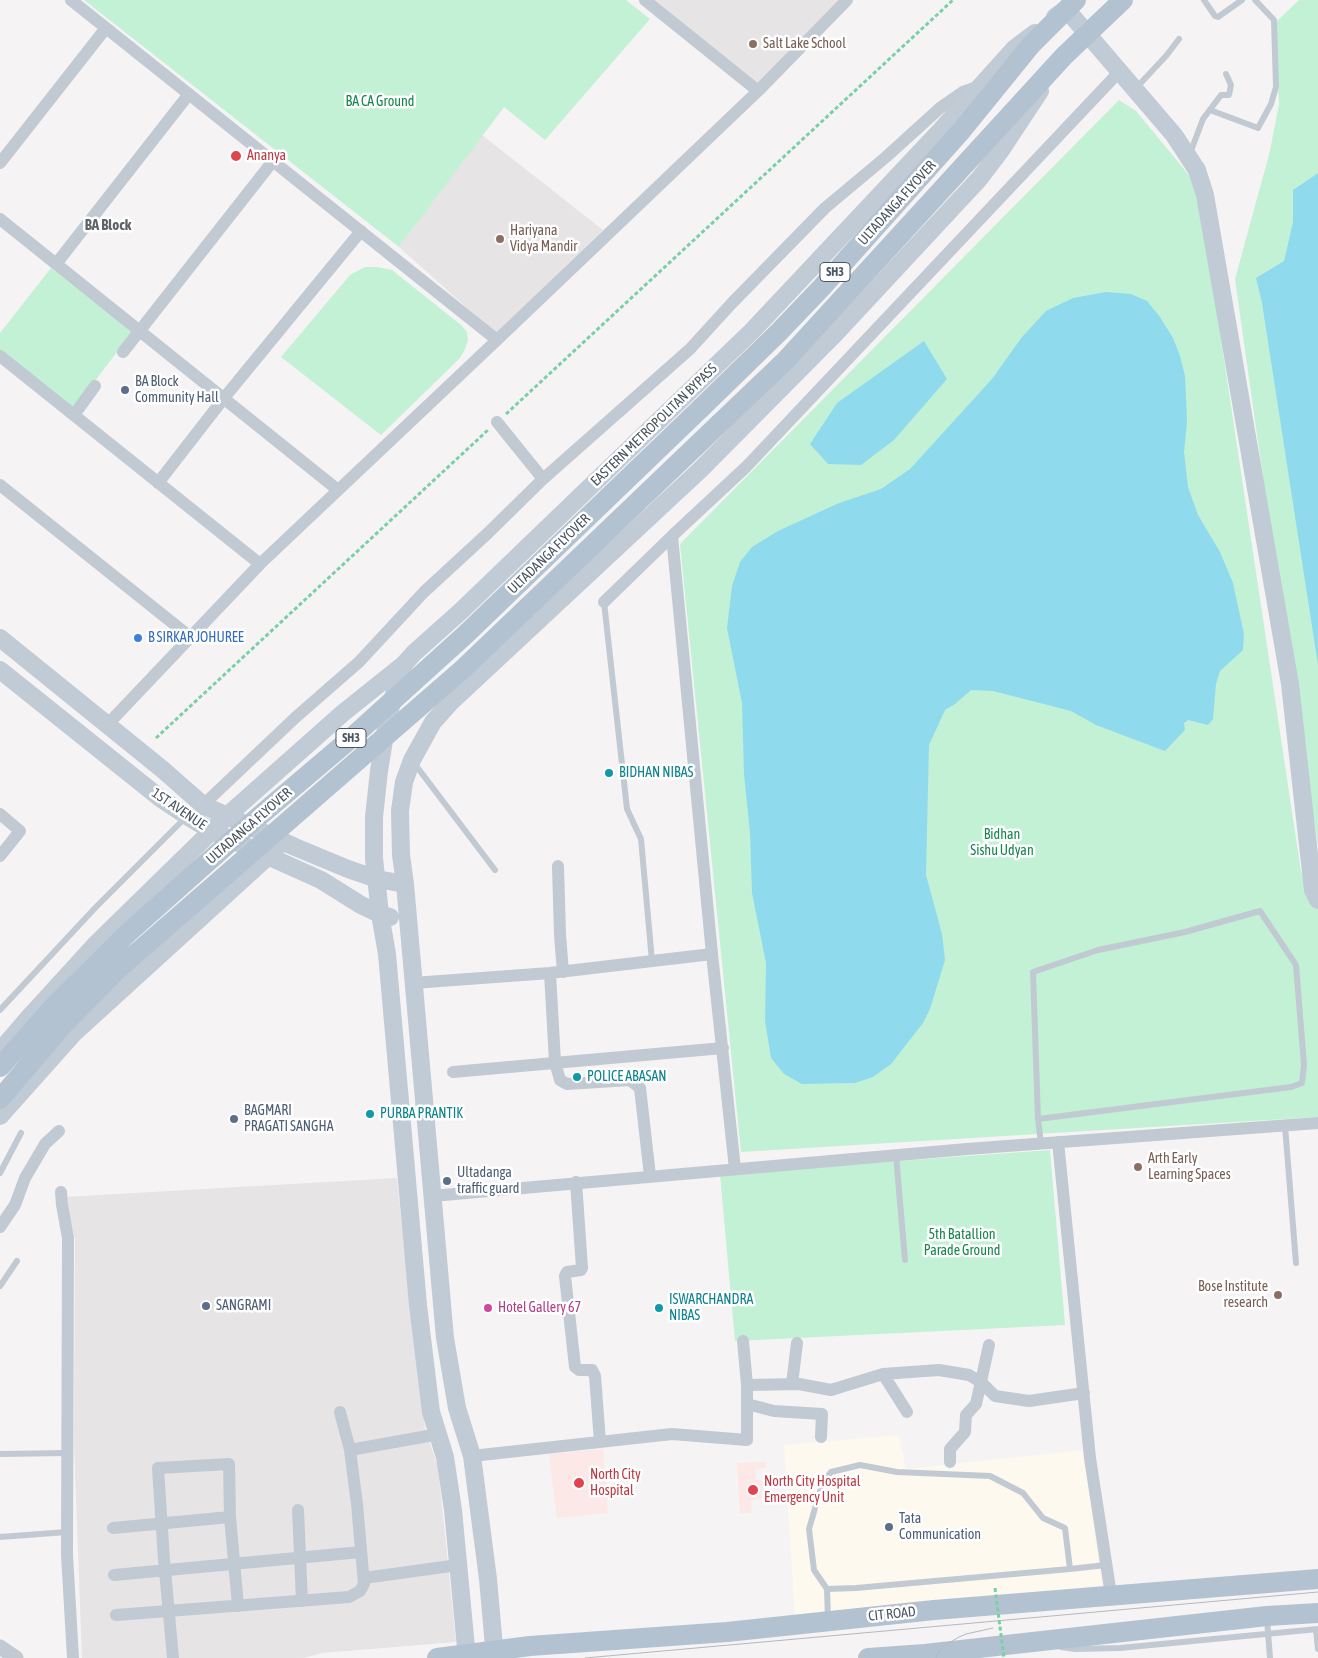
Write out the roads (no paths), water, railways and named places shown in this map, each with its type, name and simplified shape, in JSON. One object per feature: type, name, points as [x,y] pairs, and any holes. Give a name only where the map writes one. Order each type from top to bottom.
[{"type":"main road","name":"SH3","points":[[1064,56],[1123,0]]},
{"type":"main road","points":[[1068,5],[1087,34],[1174,135],[1198,170],[1205,195],[1290,684],[1313,890],[1318,900]]},
{"type":"main road","name":"EASTERN METROPOLITAN BYPASS","points":[[467,1656],[445,1457],[431,1412],[418,1305],[389,973],[374,858],[374,817],[379,771],[387,722],[398,678],[414,653],[461,611],[752,331],[1014,49],[1068,5]]},
{"type":"main road","name":"ULTADANGA FLYOVER","points":[[0,1067],[58,1002],[129,932],[257,818],[349,740],[465,635],[779,332],[822,287],[962,130],[1031,45],[1068,5]]},
{"type":"main road","points":[[494,1654],[488,1579],[472,1456],[456,1408],[445,1338],[402,855],[400,811],[404,782],[412,760],[434,722],[452,702],[700,470],[872,294],[979,179],[1001,150],[1064,56]]},
{"type":"main road","name":"ULTADANGA FLYOVER","points":[[0,1099],[61,1027],[118,969],[464,668],[791,354],[1064,56]]},
{"type":"main road","points":[[0,638],[162,769],[203,805],[348,869],[377,879],[406,884]]},
{"type":"main road","points":[[0,1052],[95,945],[212,831],[344,713],[406,663]]},
{"type":"main road","name":"1ST AVENUE","points":[[0,670],[160,798],[187,816],[212,831],[321,880],[361,905],[380,914],[408,921]]},
{"type":"main road","points":[[0,1116],[74,1033],[284,842]]},
{"type":"main road","name":"CIT ROAD","points":[[437,1658],[494,1654],[530,1646],[727,1632],[1111,1595],[1318,1579]]},
{"type":"main road","points":[[868,1658],[925,1656],[1043,1641],[1268,1625],[1317,1624]]},
{"type":"street","points":[[71,0],[497,340]]},
{"type":"street","points":[[645,0],[758,90]]},
{"type":"street","points":[[107,725],[260,564],[758,90],[847,0]]},
{"type":"street","points":[[0,163],[106,28]]},
{"type":"street","points":[[604,602],[746,467],[1119,72]]},
{"type":"street","points":[[203,805],[296,717],[359,662],[424,592],[543,479],[690,349],[825,208],[886,157],[940,108],[963,92],[980,86]]},
{"type":"street","points":[[56,264],[189,94]]},
{"type":"street","points":[[123,352],[273,161]]},
{"type":"street","points":[[0,219],[338,490]]},
{"type":"street","points":[[158,483],[224,398],[361,231]]},
{"type":"street","points":[[0,356],[260,564]]},
{"type":"street","points":[[74,415],[95,386]]},
{"type":"street","points":[[497,422],[543,479]]},
{"type":"street","points":[[0,485],[190,636]]},
{"type":"street","points":[[672,536],[712,954],[736,1169]]},
{"type":"street","points":[[0,814],[20,831],[0,856]]},
{"type":"street","points":[[558,866],[563,972]]},
{"type":"street","points":[[413,983],[563,972],[712,954]]},
{"type":"street","points":[[550,973],[555,1062],[560,1080],[567,1084],[630,1080],[640,1088],[650,1176]]},
{"type":"street","points":[[453,1072],[723,1048]]},
{"type":"street","points":[[432,1196],[896,1155],[1318,1123]]},
{"type":"street","points":[[0,1228],[15,1205],[25,1178],[45,1144],[59,1131]]},
{"type":"street","points":[[1058,1142],[1090,1458],[1111,1595]]},
{"type":"street","points":[[576,1182],[582,1268],[581,1270],[567,1272],[565,1276],[575,1367],[578,1370],[592,1370],[595,1376],[600,1442]]},
{"type":"street","points":[[61,1192],[68,1238],[68,1532],[73,1658]]},
{"type":"street","points":[[472,1456],[672,1434],[747,1440],[747,1385],[743,1341]]},
{"type":"street","points":[[792,1384],[797,1343]]},
{"type":"street","points":[[950,1462],[950,1449],[964,1432],[966,1415],[976,1404],[990,1345]]},
{"type":"street","points":[[747,1385],[792,1384],[831,1390],[883,1374],[939,1370],[969,1374],[982,1383],[995,1396],[1029,1401],[1084,1393]]},
{"type":"street","points":[[883,1374],[907,1412]]},
{"type":"street","points":[[747,1404],[774,1411],[822,1414],[820,1437]]},
{"type":"street","points":[[116,1615],[349,1597],[360,1591],[364,1584],[364,1578],[350,1450],[340,1412]]},
{"type":"street","points":[[350,1450],[438,1434]]},
{"type":"street","points":[[173,1658],[158,1468],[229,1464],[230,1517],[238,1606]]},
{"type":"street","points":[[298,1510],[302,1601]]},
{"type":"street","points":[[113,1528],[230,1517]]},
{"type":"street","points":[[114,1576],[361,1552]]},
{"type":"street","points":[[364,1578],[458,1564]]},
{"type":"street","points":[[0,1647],[16,1658]]},
{"type":"lane","points":[[1204,0],[1215,16],[1218,17],[1242,0]]},
{"type":"lane","points":[[1210,110],[1258,128],[1271,104],[1276,87],[1274,20],[1255,0]]},
{"type":"lane","points":[[1134,90],[1180,39]]},
{"type":"lane","points":[[1189,157],[1203,119],[1221,95],[1229,95],[1231,85],[1226,74]]},
{"type":"lane","points":[[604,602],[627,809],[641,839],[652,961]]},
{"type":"lane","points":[[412,760],[495,870]]},
{"type":"lane","points":[[0,1010],[96,907],[187,816]]},
{"type":"lane","points":[[1038,1119],[1291,1087],[1302,1083],[1304,1065],[1296,965],[1260,911],[1185,932],[1098,950],[1033,972],[1038,1119],[1041,1144]]},
{"type":"lane","points":[[1285,1126],[1296,1263]]},
{"type":"lane","points":[[0,1173],[21,1133]]},
{"type":"lane","points":[[896,1155],[905,1260]]},
{"type":"lane","points":[[0,1286],[17,1261]]},
{"type":"lane","points":[[0,1454],[68,1453]]},
{"type":"lane","points":[[828,1621],[827,1589],[814,1570],[809,1529],[822,1484],[830,1472],[860,1465],[897,1472],[990,1476],[1024,1493],[1043,1518],[1065,1528],[1070,1569]]},
{"type":"lane","points":[[0,1537],[68,1532]]},
{"type":"lane","points":[[827,1589],[1106,1565]]},
{"type":"lane","points":[[1317,1624],[1318,1649]]},
{"type":"lane","points":[[1268,1625],[1270,1658]]},
{"type":"water","points":[[1318,173],[1318,665],[1262,303],[1256,278],[1284,261],[1293,222],[1293,190]]},
{"type":"water","points":[[1106,292],[1131,294],[1147,301],[1173,338],[1180,356],[1185,376],[1187,422],[1184,452],[1188,487],[1198,515],[1220,552],[1233,583],[1244,634],[1243,650],[1220,671],[1216,684],[1213,719],[1208,725],[1188,720],[1184,723],[1185,730],[1165,751],[1096,725],[1071,711],[993,691],[971,690],[945,710],[929,745],[926,875],[942,934],[945,960],[930,1009],[923,1023],[891,1064],[873,1077],[855,1083],[802,1084],[784,1074],[771,1058],[765,1021],[766,963],[752,893],[750,833],[744,774],[742,703],[727,628],[732,586],[740,562],[752,547],[778,531],[839,503],[881,489],[910,469],[992,379],[1022,337],[1046,311],[1073,298]]},
{"type":"water","points":[[924,341],[947,379],[894,440],[861,465],[828,464],[810,444],[837,403]]},
{"type":"tram line","points":[[585,1658],[1318,1592]]},
{"type":"tram line","points":[[936,1658],[944,1646],[959,1637],[993,1628]]},
{"type":"place","name":"Salt Lake School","points":[[753,44]]},
{"type":"place","name":"Ananya","points":[[236,156]]},
{"type":"place","name":"Hariyana Vidya Mandir","points":[[500,239]]},
{"type":"place","name":"BA Block Community Hall","points":[[125,390]]},
{"type":"place","name":"B SIRKAR JOHUREE","points":[[138,638]]},
{"type":"place","name":"BIDHAN NIBAS","points":[[609,773]]},
{"type":"place","name":"POLICE ABASAN","points":[[577,1077]]},
{"type":"place","name":"PURBA PRANTIK","points":[[370,1114]]},
{"type":"place","name":"BAGMARI PRAGATI SANGHA","points":[[234,1119]]},
{"type":"place","name":"Arth Early Learning Spaces","points":[[1138,1167]]},
{"type":"place","name":"Ultadanga traffic guard","points":[[447,1181]]},
{"type":"place","name":"Bose Institute research","points":[[1278,1295]]},
{"type":"place","name":"SANGRAMI","points":[[206,1306]]},
{"type":"place","name":"Hotel Gallery 67","points":[[488,1308]]},
{"type":"place","name":"ISWARCHANDRA NIBAS","points":[[659,1308]]},
{"type":"place","name":"North City Hospital","points":[[579,1483]]},
{"type":"place","name":"North City Hospital Emergency Unit","points":[[753,1490]]},
{"type":"place","name":"Tata Communication","points":[[889,1527]]},
{"type":"district","name":"BA Block","points":[[108,225]]},
{"type":"park label","name":"BA CA Ground","points":[[380,102]]},
{"type":"park label","name":"Bidhan Sishu Udyan","points":[[1002,844]]},
{"type":"park label","name":"5th Batallion Parade Ground","points":[[962,1244]]}]
